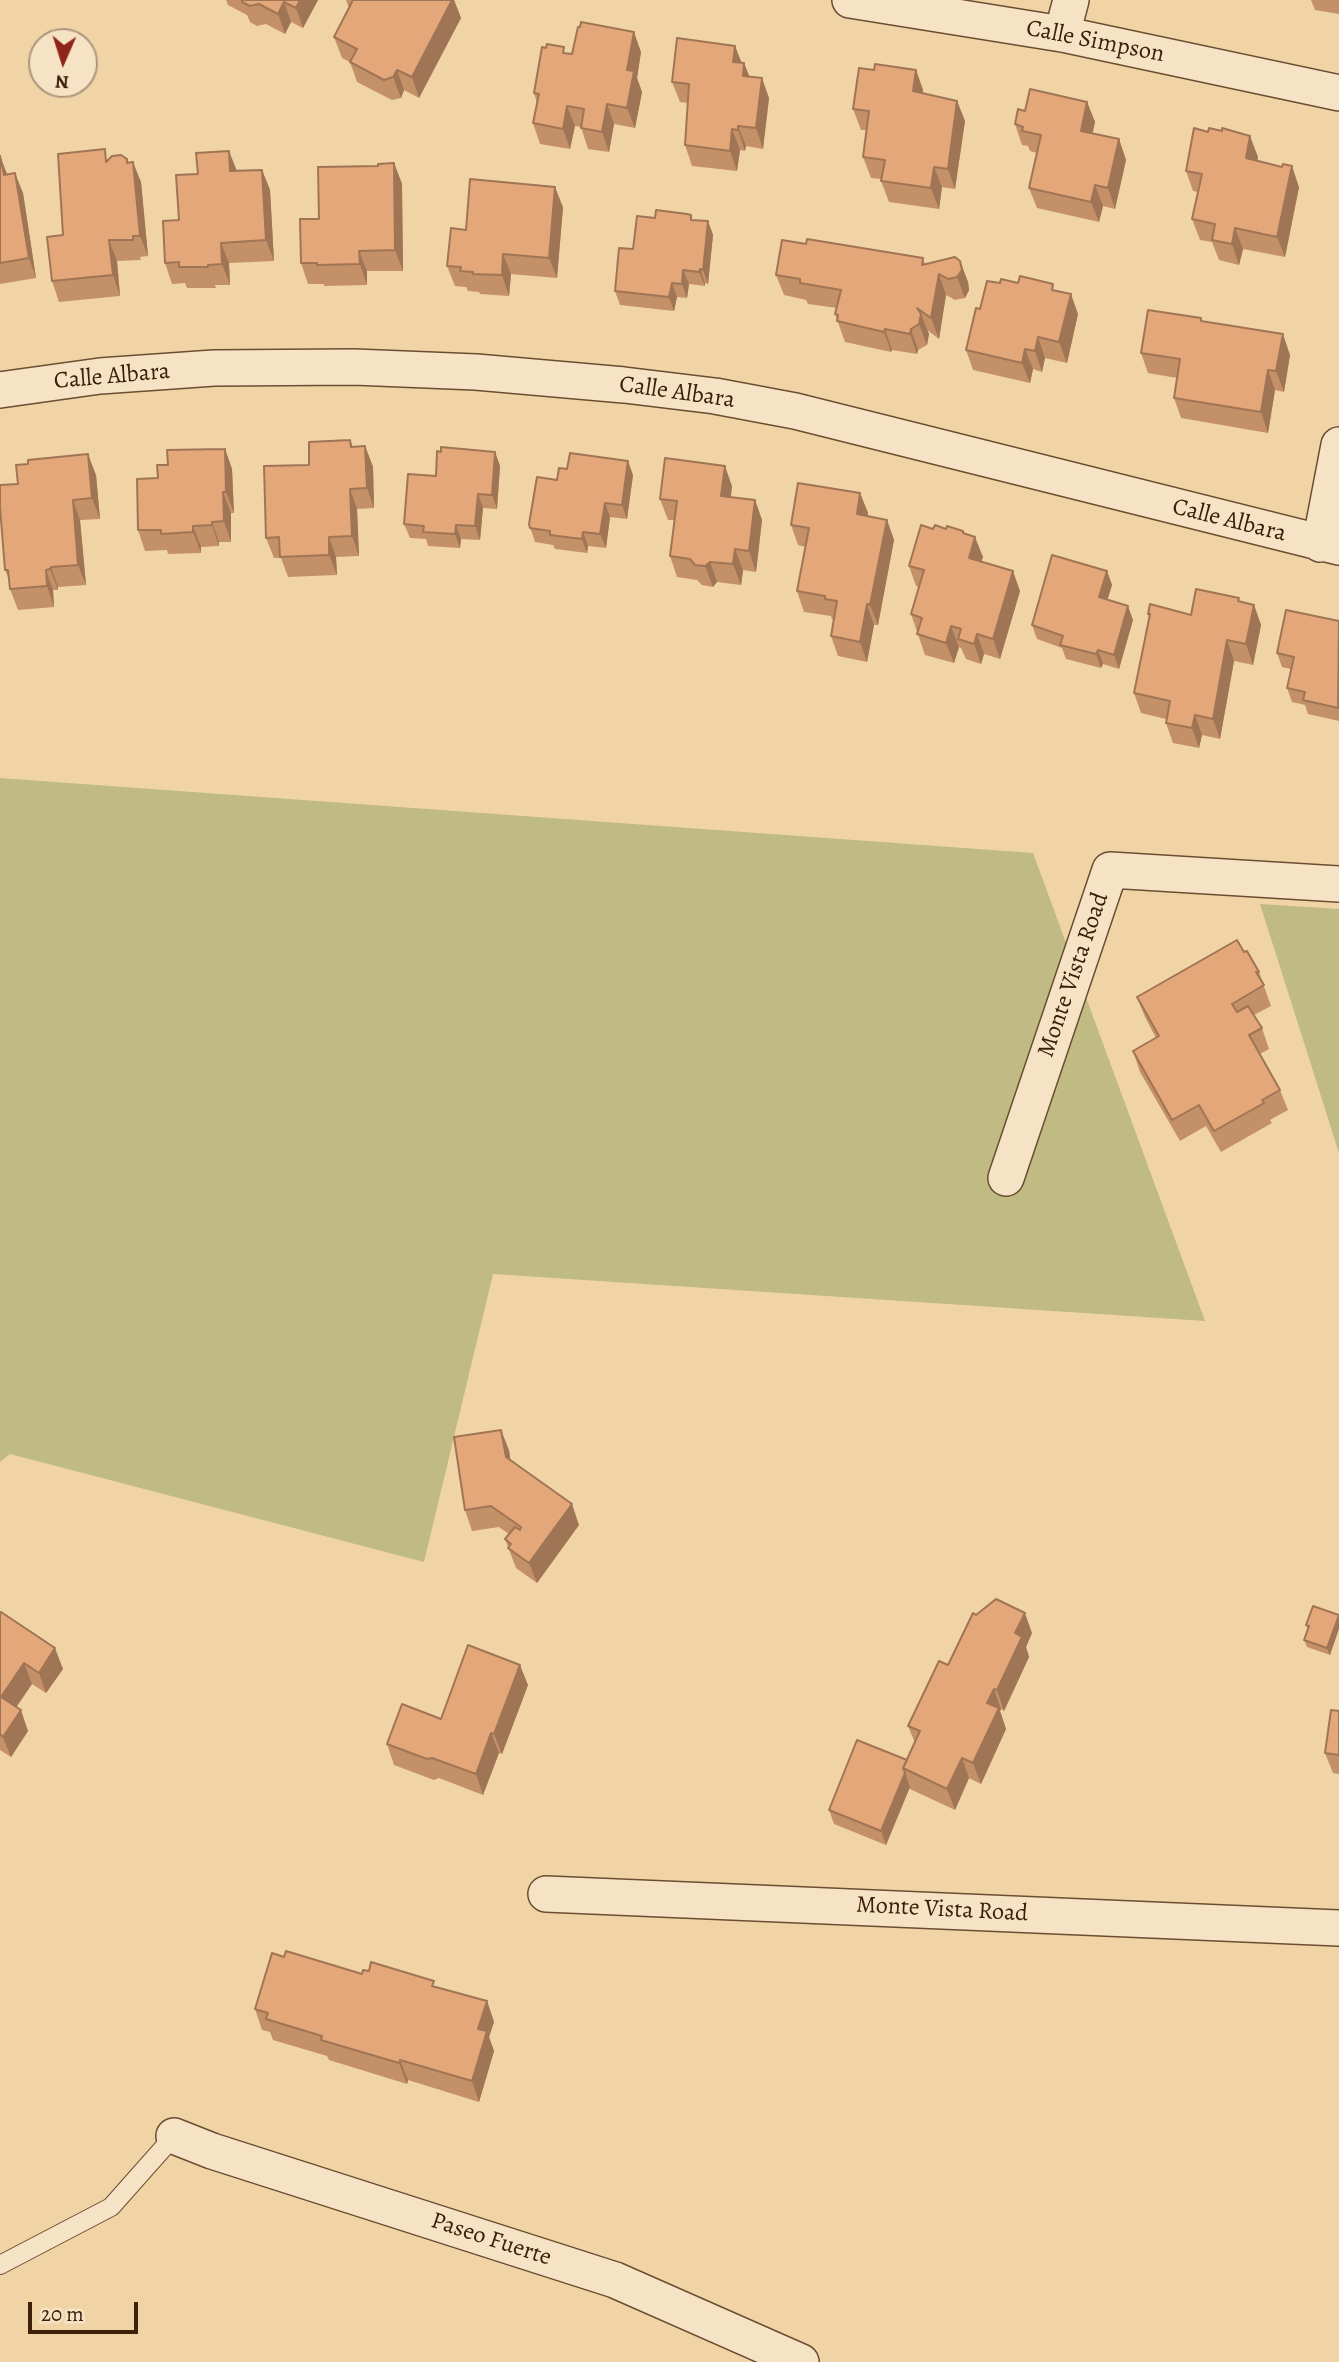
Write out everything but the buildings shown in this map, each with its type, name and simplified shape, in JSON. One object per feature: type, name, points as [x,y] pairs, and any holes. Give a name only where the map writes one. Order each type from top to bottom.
[{"type":"street","name":"Calle Simpson","points":[[850,0],[1062,34],[1339,93]]},
{"type":"street","points":[[1062,34],[1070,0]]},
{"type":"street","name":"Calle Albara","points":[[0,390],[100,376],[176,371],[341,367],[476,372],[624,385],[795,411],[1329,546]]},
{"type":"street","points":[[1329,546],[1339,445]]},
{"type":"street","name":"Monte Vista Road","points":[[1006,1178],[1110,870],[1339,884]]},
{"type":"street","name":"Monte Vista Road","points":[[546,1894],[1339,1928]]},
{"type":"street","name":"Paseo Fuerte","points":[[174,2136],[212,2151],[615,2280],[801,2362]]},
{"type":"lane","points":[[0,2265],[111,2207],[174,2136]]},
{"type":"shaded area","points":[[0,778],[1033,853],[1205,1321],[493,1274],[424,1562],[10,1454],[0,1462]]},
{"type":"shaded area","points":[[1260,904],[1339,909],[1339,1153]]}]
